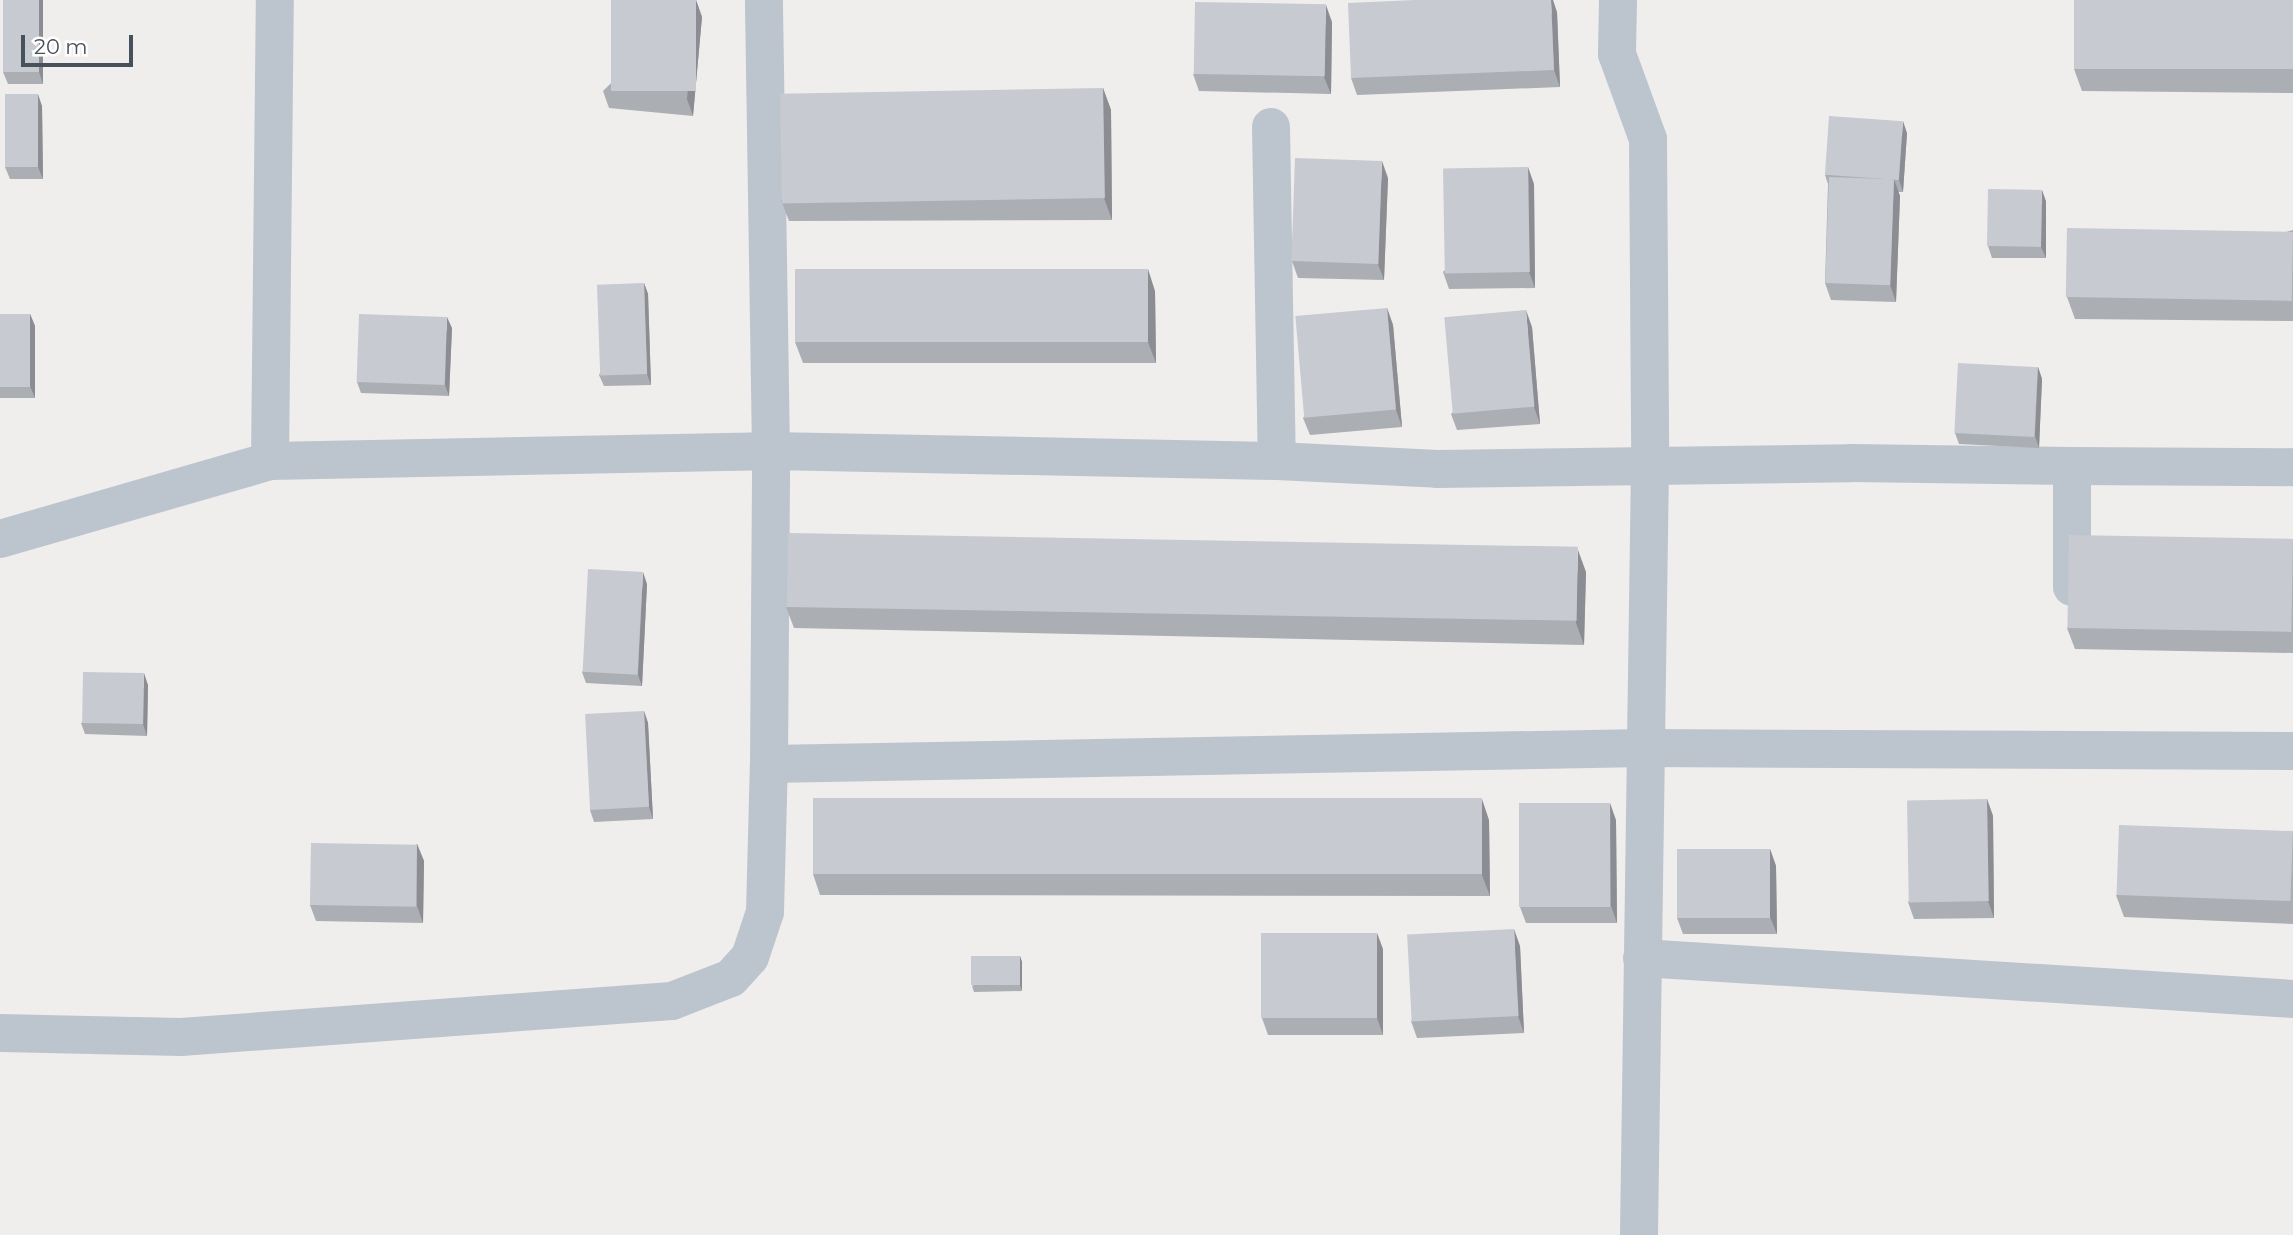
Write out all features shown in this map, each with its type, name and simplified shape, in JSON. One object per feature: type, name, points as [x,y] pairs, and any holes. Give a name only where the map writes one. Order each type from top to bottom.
[{"type":"street","points":[[270,461],[275,0]]},
{"type":"street","points":[[0,1033],[181,1037],[672,1001],[731,978],[750,957],[765,912],[769,764],[771,451],[764,0]]},
{"type":"street","points":[[1618,0],[1617,54],[1648,139],[1650,465],[1639,1235]]},
{"type":"street","points":[[1271,127],[1277,461]]},
{"type":"street","points":[[0,539],[270,461],[771,451],[1277,461],[1438,469],[1650,465],[2293,467]]},
{"type":"street","points":[[2072,466],[2072,625]]},
{"type":"street","points":[[769,764],[1646,748],[2293,751]]},
{"type":"street","points":[[1642,958],[2293,999]]},
{"type":"building","points":[[3,0],[39,0],[39,72],[3,72]]},
{"type":"building","points":[[611,0],[696,0],[696,91],[611,91]]},
{"type":"building","points":[[1551,0],[1554,70],[1351,78],[1348,3]]},
{"type":"building","points":[[2074,0],[2293,0],[2293,69],[2074,69]]},
{"type":"building","points":[[1195,2],[1326,4],[1325,76],[1194,74]]},
{"type":"building","points":[[1103,88],[1105,198],[782,204],[780,94]]},
{"type":"building","points":[[5,94],[38,94],[38,167],[5,167]]},
{"type":"building","points":[[1829,116],[1903,121],[1899,180],[1825,175]]},
{"type":"building","points":[[1295,158],[1382,161],[1378,264],[1291,261]]},
{"type":"building","points":[[1528,167],[1530,272],[1445,273],[1443,168]]},
{"type":"building","points":[[1829,177],[1894,179],[1890,285],[1825,283]]},
{"type":"building","points":[[1988,189],[2042,190],[2041,247],[1987,246]]},
{"type":"building","points":[[2067,228],[2293,232],[2292,301],[2066,297]]},
{"type":"building","points":[[795,269],[1148,269],[1148,342],[795,342]]},
{"type":"building","points":[[644,283],[647,374],[600,376],[597,285]]},
{"type":"building","points":[[1387,308],[1396,410],[1304,418],[1295,316]]},
{"type":"building","points":[[1526,310],[1534,407],[1453,414],[1444,317]]},
{"type":"building","points":[[0,314],[30,314],[30,387],[0,387]]},
{"type":"building","points":[[359,314],[447,317],[445,385],[357,382]]},
{"type":"building","points":[[1958,363],[2038,367],[2034,437],[1954,433]]},
{"type":"building","points":[[788,533],[1578,547],[1577,621],[787,607]]},
{"type":"building","points":[[2069,535],[2293,539],[2291,632],[2067,628]]},
{"type":"building","points":[[588,569],[643,572],[638,675],[583,672]]},
{"type":"building","points":[[83,672],[144,673],[143,724],[82,723]]},
{"type":"building","points":[[644,711],[649,807],[590,810],[585,714]]},
{"type":"building","points":[[813,798],[1482,798],[1482,874],[813,874]]},
{"type":"building","points":[[1987,799],[1989,901],[1909,902],[1907,800]]},
{"type":"building","points":[[1519,803],[1610,803],[1610,907],[1519,907]]},
{"type":"building","points":[[2119,825],[2293,831],[2290,901],[2117,895]]},
{"type":"building","points":[[311,843],[417,845],[416,907],[310,905]]},
{"type":"building","points":[[1677,849],[1770,849],[1770,918],[1677,918]]},
{"type":"building","points":[[1514,929],[1519,1016],[1412,1021],[1407,935]]},
{"type":"building","points":[[1261,933],[1377,933],[1377,1018],[1261,1018]]},
{"type":"building","points":[[971,956],[1020,956],[1020,985],[971,985]]}]
